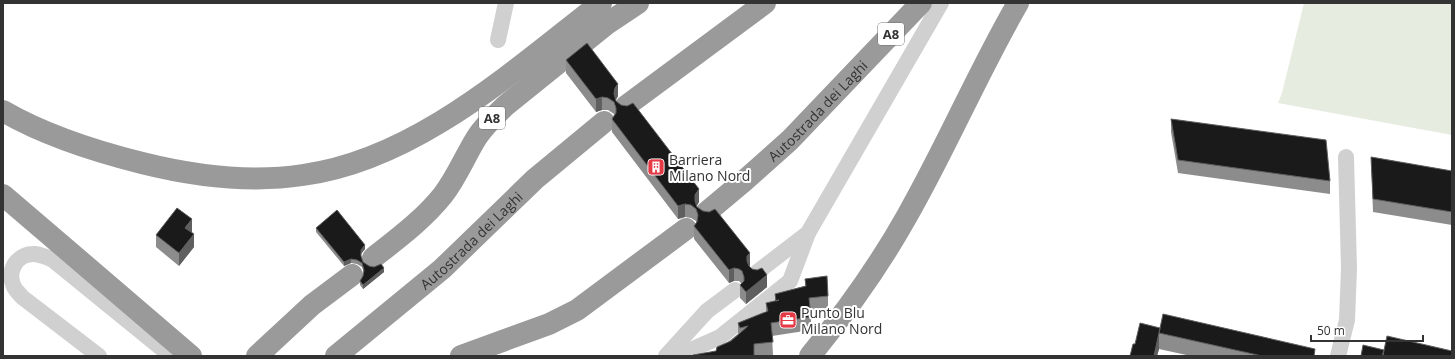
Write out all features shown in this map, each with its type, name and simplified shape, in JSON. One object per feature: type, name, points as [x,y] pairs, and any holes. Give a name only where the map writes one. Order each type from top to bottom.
[{"type":"highway","points":[[3,111],[35,128],[69,141],[115,156],[153,165],[204,174],[237,177],[303,175],[337,168],[362,160],[388,150],[429,129],[497,83],[601,3]]},
{"type":"highway","name":"A8","points":[[373,258],[413,226],[443,195],[457,174],[477,138],[491,119],[608,23],[638,3]]},
{"type":"highway","points":[[626,106],[765,3]]},
{"type":"highway","name":"Autostrada dei Laghi","points":[[707,212],[790,140],[921,3]]},
{"type":"highway","points":[[810,356],[836,324],[872,273],[907,216],[999,36],[1018,3]]},
{"type":"highway","name":"Autostrada dei Laghi","points":[[336,356],[442,269],[535,179],[604,122]]},
{"type":"highway","points":[[3,195],[191,356]]},
{"type":"highway","points":[[461,356],[549,324],[577,310],[686,229]]},
{"type":"highway","points":[[257,356],[312,306],[352,275]]},
{"type":"street","points":[[498,40],[506,3]]},
{"type":"street","points":[[677,356],[720,337],[790,281],[808,233],[941,3]]},
{"type":"street","points":[[1338,356],[1347,320],[1349,268],[1346,157]]},
{"type":"street","points":[[756,273],[808,233]]},
{"type":"street","points":[[99,356],[15,289],[11,276],[14,264],[18,259],[34,254],[53,260],[171,356]]},
{"type":"street","points":[[666,356],[708,311],[735,290]]},
{"type":"shaded area","points":[[1304,3],[1452,3],[1452,135],[1278,103],[1282,93]]},
{"type":"building","name":"Barriera Milano Nord","points":[[587,43],[618,84],[615,88],[614,94],[616,101],[621,105],[627,106],[633,103],[699,189],[695,195],[697,207],[703,211],[709,212],[715,209],[750,253],[747,256],[749,266],[752,269],[757,270],[762,268],[767,275],[746,292],[740,285],[744,281],[742,271],[734,268],[729,270],[694,226],[697,222],[698,215],[696,209],[691,205],[685,204],[678,206],[612,119],[616,113],[614,102],[608,98],[602,97],[596,99],[566,60]]},
{"type":"building","points":[[1171,119],[1326,140],[1330,181],[1178,160]]},
{"type":"building","points":[[1371,157],[1452,171],[1452,212],[1373,199]]},
{"type":"building","points":[[177,208],[192,219],[185,228],[194,234],[179,253],[156,235]]},
{"type":"building","points":[[337,210],[365,245],[361,250],[363,262],[374,267],[381,264],[384,268],[363,285],[360,281],[364,270],[362,263],[351,259],[344,262],[316,228]]},
{"type":"building","points":[[827,276],[828,296],[809,298],[811,317],[771,323],[773,342],[754,344],[754,356],[693,356],[716,351],[717,347],[731,341],[748,326],[740,328],[738,323],[768,311],[766,303],[776,301],[775,294],[806,286],[805,279]]},
{"type":"building","points":[[1163,314],[1315,349],[1314,356],[1262,356],[1159,333]]},
{"type":"building","points":[[1140,323],[1160,328],[1154,356],[1130,356],[1133,344],[1135,344]]},
{"type":"building","points":[[1387,336],[1452,351],[1452,356],[1383,355]]},
{"type":"building","points":[[1363,345],[1384,350],[1382,356],[1361,356]]},
{"type":"place","name":"Barriera Milano Nord","points":[[656,167]]},
{"type":"place","name":"Punto Blu Milano Nord","points":[[788,320]]}]
